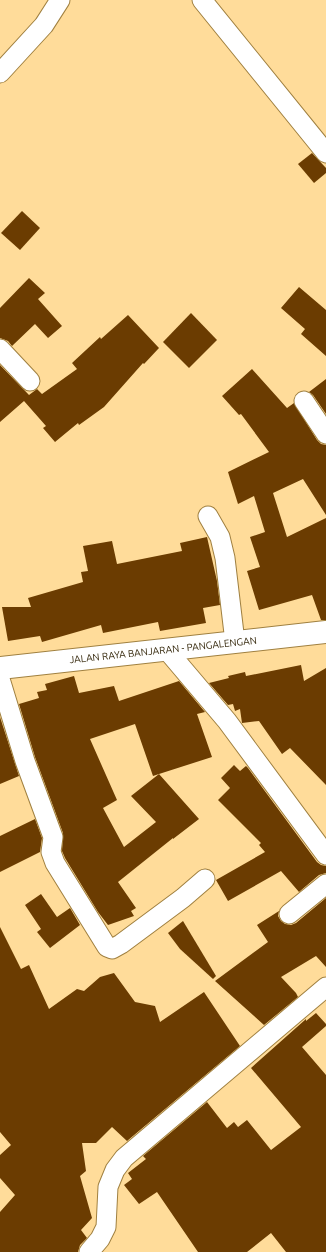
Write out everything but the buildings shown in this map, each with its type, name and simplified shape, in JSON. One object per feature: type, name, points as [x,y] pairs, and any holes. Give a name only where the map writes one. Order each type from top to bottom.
[{"type":"main road","name":"JALAN RAYA BANJARAN - PANGALENGAN","points":[[0,668],[326,632]]},
{"type":"street","points":[[0,73],[44,25],[60,0]]},
{"type":"street","points":[[202,0],[326,153]]},
{"type":"street","points":[[0,349],[30,381]]},
{"type":"street","points":[[304,401],[326,434]]},
{"type":"street","points":[[208,516],[220,538],[225,558],[235,642]]},
{"type":"street","points":[[166,649],[227,721],[326,855]]},
{"type":"street","points":[[0,679],[25,761],[53,837],[51,852],[55,863],[107,947],[112,949],[121,944],[183,898],[205,879]]},
{"type":"street","points":[[289,914],[326,884]]},
{"type":"street","points":[[88,1252],[100,1239],[106,1227],[108,1187],[114,1170],[124,1158],[326,987]]}]
